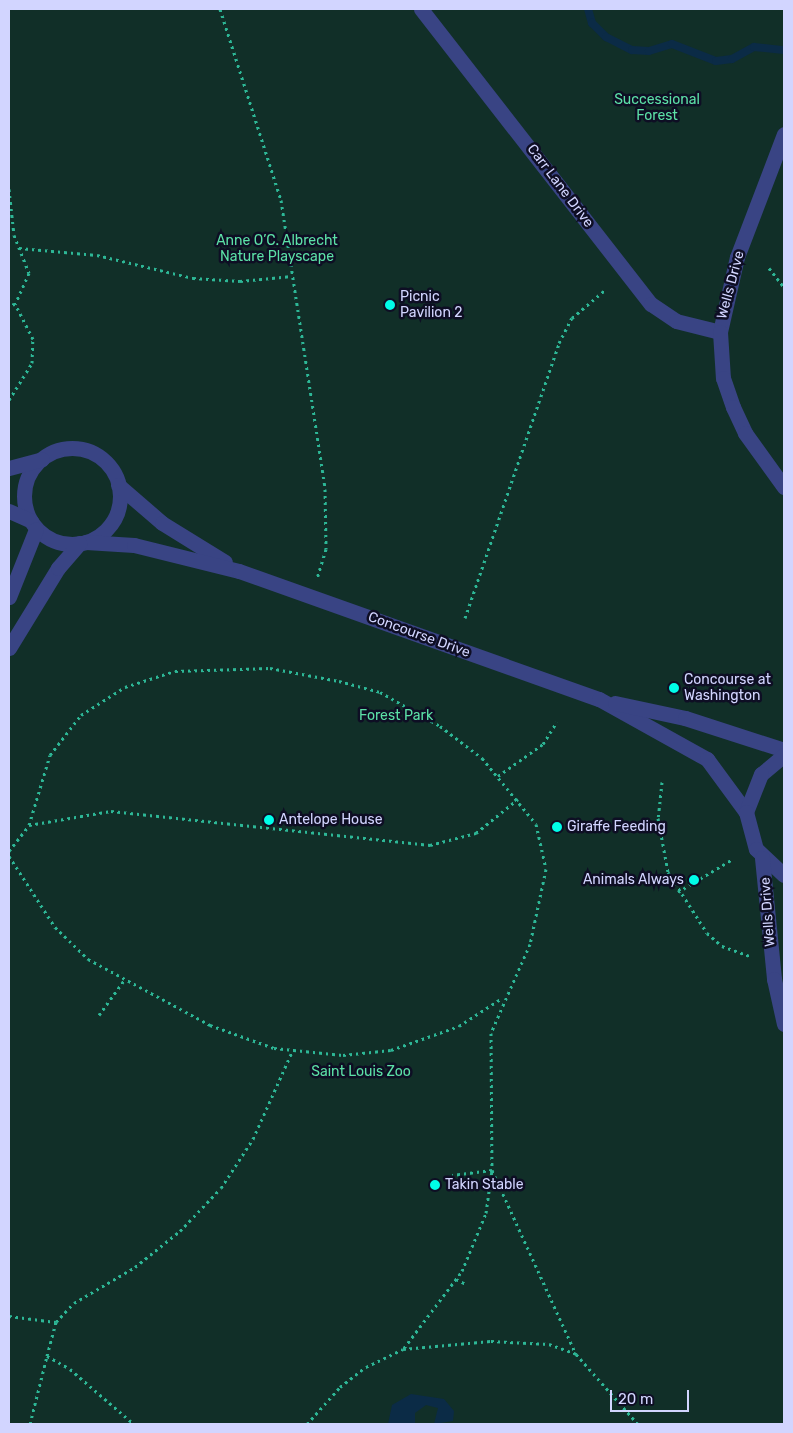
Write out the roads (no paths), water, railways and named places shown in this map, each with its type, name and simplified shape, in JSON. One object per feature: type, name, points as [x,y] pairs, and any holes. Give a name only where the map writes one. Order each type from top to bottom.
[{"type":"street","name":"Carr Lane Drive","points":[[421,9],[651,304],[676,321],[720,332]]},
{"type":"street","name":"Wells Drive","points":[[784,134],[737,257],[720,332],[723,378],[733,407],[745,433],[784,487]]},
{"type":"street","points":[[9,468],[43,458],[64,449],[91,454],[109,465],[118,485],[113,523],[83,542],[58,568],[9,648]]},
{"type":"street","points":[[9,597],[34,525],[25,507],[25,486],[43,458]]},
{"type":"street","name":"Concourse Drive","points":[[118,485],[162,523],[239,571]]},
{"type":"street","points":[[9,510],[34,525],[55,541],[83,542]]},
{"type":"street","name":"Concourse Drive","points":[[83,542],[134,545],[239,571],[599,699],[678,716],[784,750]]},
{"type":"street","name":"Concourse Drive","points":[[599,699],[707,759],[746,812]]},
{"type":"street","points":[[784,756],[761,774],[746,812],[749,834],[762,858],[784,876]]},
{"type":"street","name":"Wells Drive","points":[[762,858],[774,979],[784,1024]]},
{"type":"water","points":[[411,1394],[444,1399],[454,1411],[453,1421],[434,1424],[438,1408],[426,1405],[415,1413],[415,1424],[388,1424],[392,1405]]},
{"type":"waterway","points":[[588,9],[592,23],[606,37],[632,50],[649,51],[672,44],[716,61],[732,59],[754,47],[784,50]]},
{"type":"place","name":"Picnic Pavilion 2","points":[[390,305]]},
{"type":"place","name":"Concourse at Washington","points":[[674,688]]},
{"type":"place","name":"Antelope House","points":[[269,820]]},
{"type":"place","name":"Giraffe Feeding","points":[[557,827]]},
{"type":"place","name":"Animals Always","points":[[694,880]]},
{"type":"place","name":"Takin Stable","points":[[435,1185]]},
{"type":"park label","name":"Successional Forest","points":[[657,108]]},
{"type":"park label","name":"Anne O’C. Albrecht Nature Playscape","points":[[277,250]]},
{"type":"park label","name":"Forest Park","points":[[396,716]]},
{"type":"park label","name":"Saint Louis Zoo","points":[[361,1072]]}]
